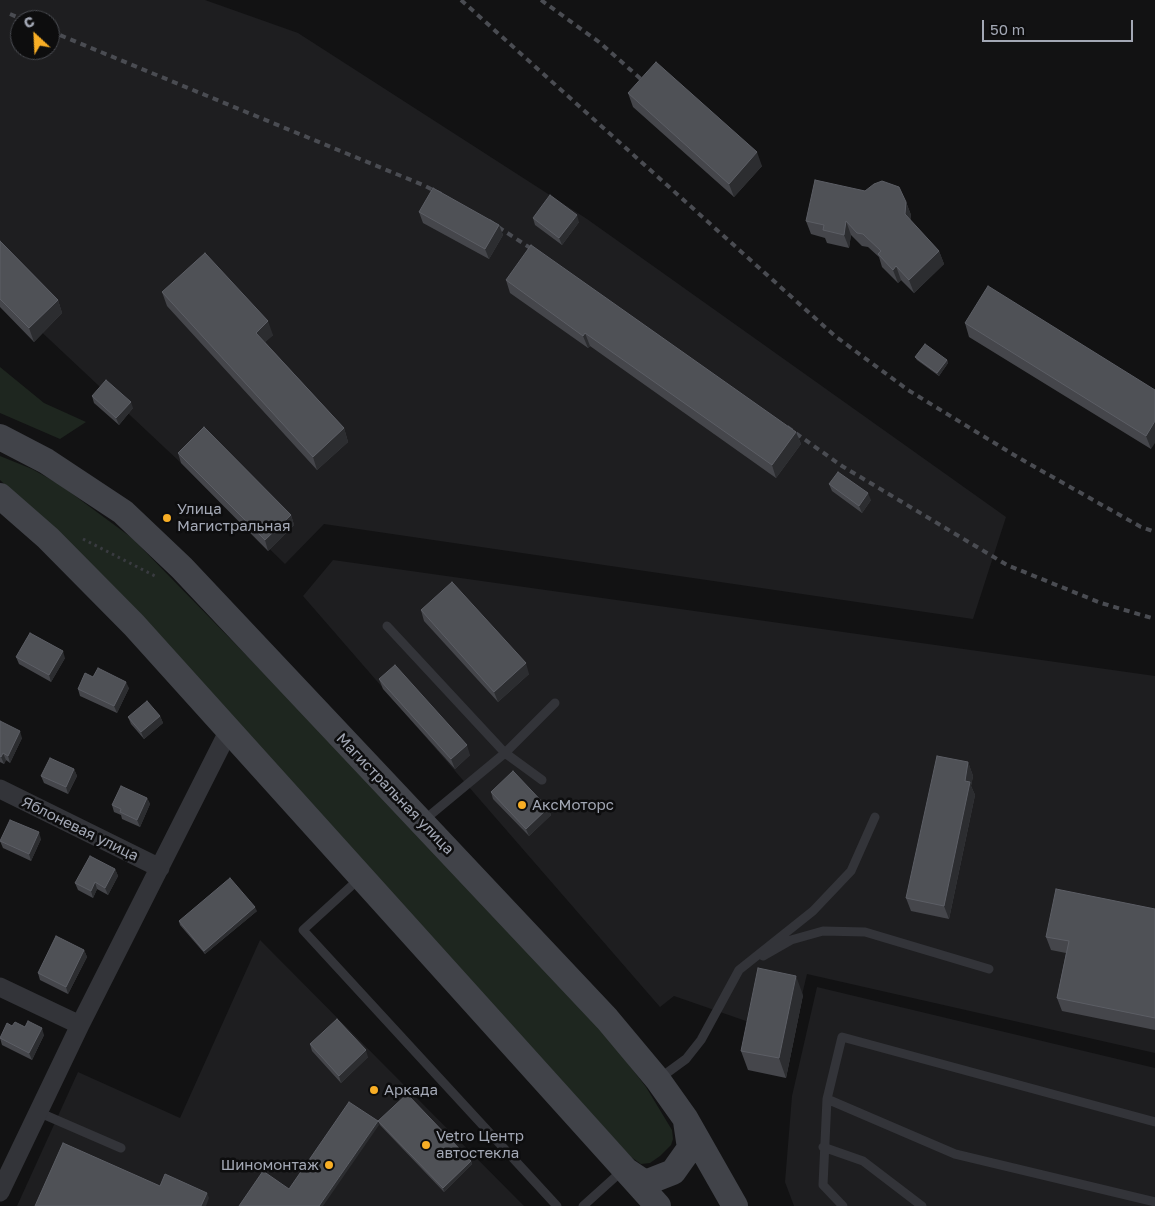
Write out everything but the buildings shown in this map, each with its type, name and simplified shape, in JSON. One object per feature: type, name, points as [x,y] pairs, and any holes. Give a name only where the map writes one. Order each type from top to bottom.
[{"type":"main road","name":"Магистральная улица","points":[[0,437],[46,461],[85,485],[123,512],[153,539],[559,966],[658,1080],[685,1118],[736,1206]]},
{"type":"main road","points":[[0,496],[48,538],[78,568],[230,730],[360,878],[658,1206]]},
{"type":"main road","points":[[624,1169],[645,1183],[673,1172],[690,1148],[685,1118]]},
{"type":"street","points":[[0,1190],[80,1025],[230,730]]},
{"type":"street","name":"Яблоневая улица","points":[[0,789],[160,868]]},
{"type":"street","points":[[0,987],[80,1025]]},
{"type":"lane","points":[[387,626],[506,753],[542,780]]},
{"type":"lane","points":[[421,823],[506,753],[554,703]]},
{"type":"lane","points":[[658,1080],[686,1060],[701,1040],[739,970],[813,910],[850,871],[874,817]]},
{"type":"lane","points":[[360,878],[303,930],[557,1206]]},
{"type":"lane","points":[[739,970],[791,940],[823,931],[865,932],[989,969]]},
{"type":"lane","points":[[843,1206],[823,1185],[823,1147],[827,1099],[842,1037],[1155,1122]]},
{"type":"lane","points":[[827,1099],[955,1154],[1155,1202]]},
{"type":"lane","points":[[38,1112],[121,1148]]},
{"type":"lane","points":[[823,1147],[863,1161],[922,1206]]},
{"type":"lane","points":[[582,1206],[624,1169]]},
{"type":"path","points":[[75,535],[160,578]]},
{"type":"shaded area","points":[[0,0],[205,0],[298,33],[587,219],[1006,517],[973,619],[324,524],[285,564],[181,463],[0,293]]},
{"type":"shaded area","points":[[0,367],[44,403],[86,422],[60,439],[0,413]]},
{"type":"shaded area","points":[[0,456],[32,469],[59,484],[132,538],[494,909],[609,1039],[646,1087],[672,1130],[673,1139],[671,1145],[660,1156],[650,1163],[641,1164],[631,1157],[85,560],[0,480]]},
{"type":"shaded area","points":[[333,560],[1155,676],[1155,1053],[807,974],[792,1037],[674,996],[660,1007],[303,596]]},
{"type":"shaded area","points":[[260,940],[524,1206],[17,1206],[78,1072],[180,1118]]},
{"type":"shaded area","points":[[817,987],[1155,1068],[1155,1206],[794,1206],[785,1182],[792,1096]]},
{"type":"railway","points":[[461,0],[835,336],[908,390],[1019,458],[1141,527],[1155,532]]},
{"type":"railway","points":[[541,0],[599,42],[650,87]]},
{"type":"railway","points":[[60,35],[423,185],[445,196]]},
{"type":"railway","points":[[489,221],[541,255]]},
{"type":"railway","points":[[787,427],[842,466],[1007,565],[1101,603],[1155,619]]},
{"type":"place","name":"Улица Магистральная","points":[[167,518]]},
{"type":"place","name":"АксМоторс","points":[[522,805]]},
{"type":"place","name":"Аркада","points":[[374,1090]]},
{"type":"place","name":"Vetro Центр автостекла","points":[[426,1145]]},
{"type":"place","name":"Шиномонтаж","points":[[329,1165]]}]
